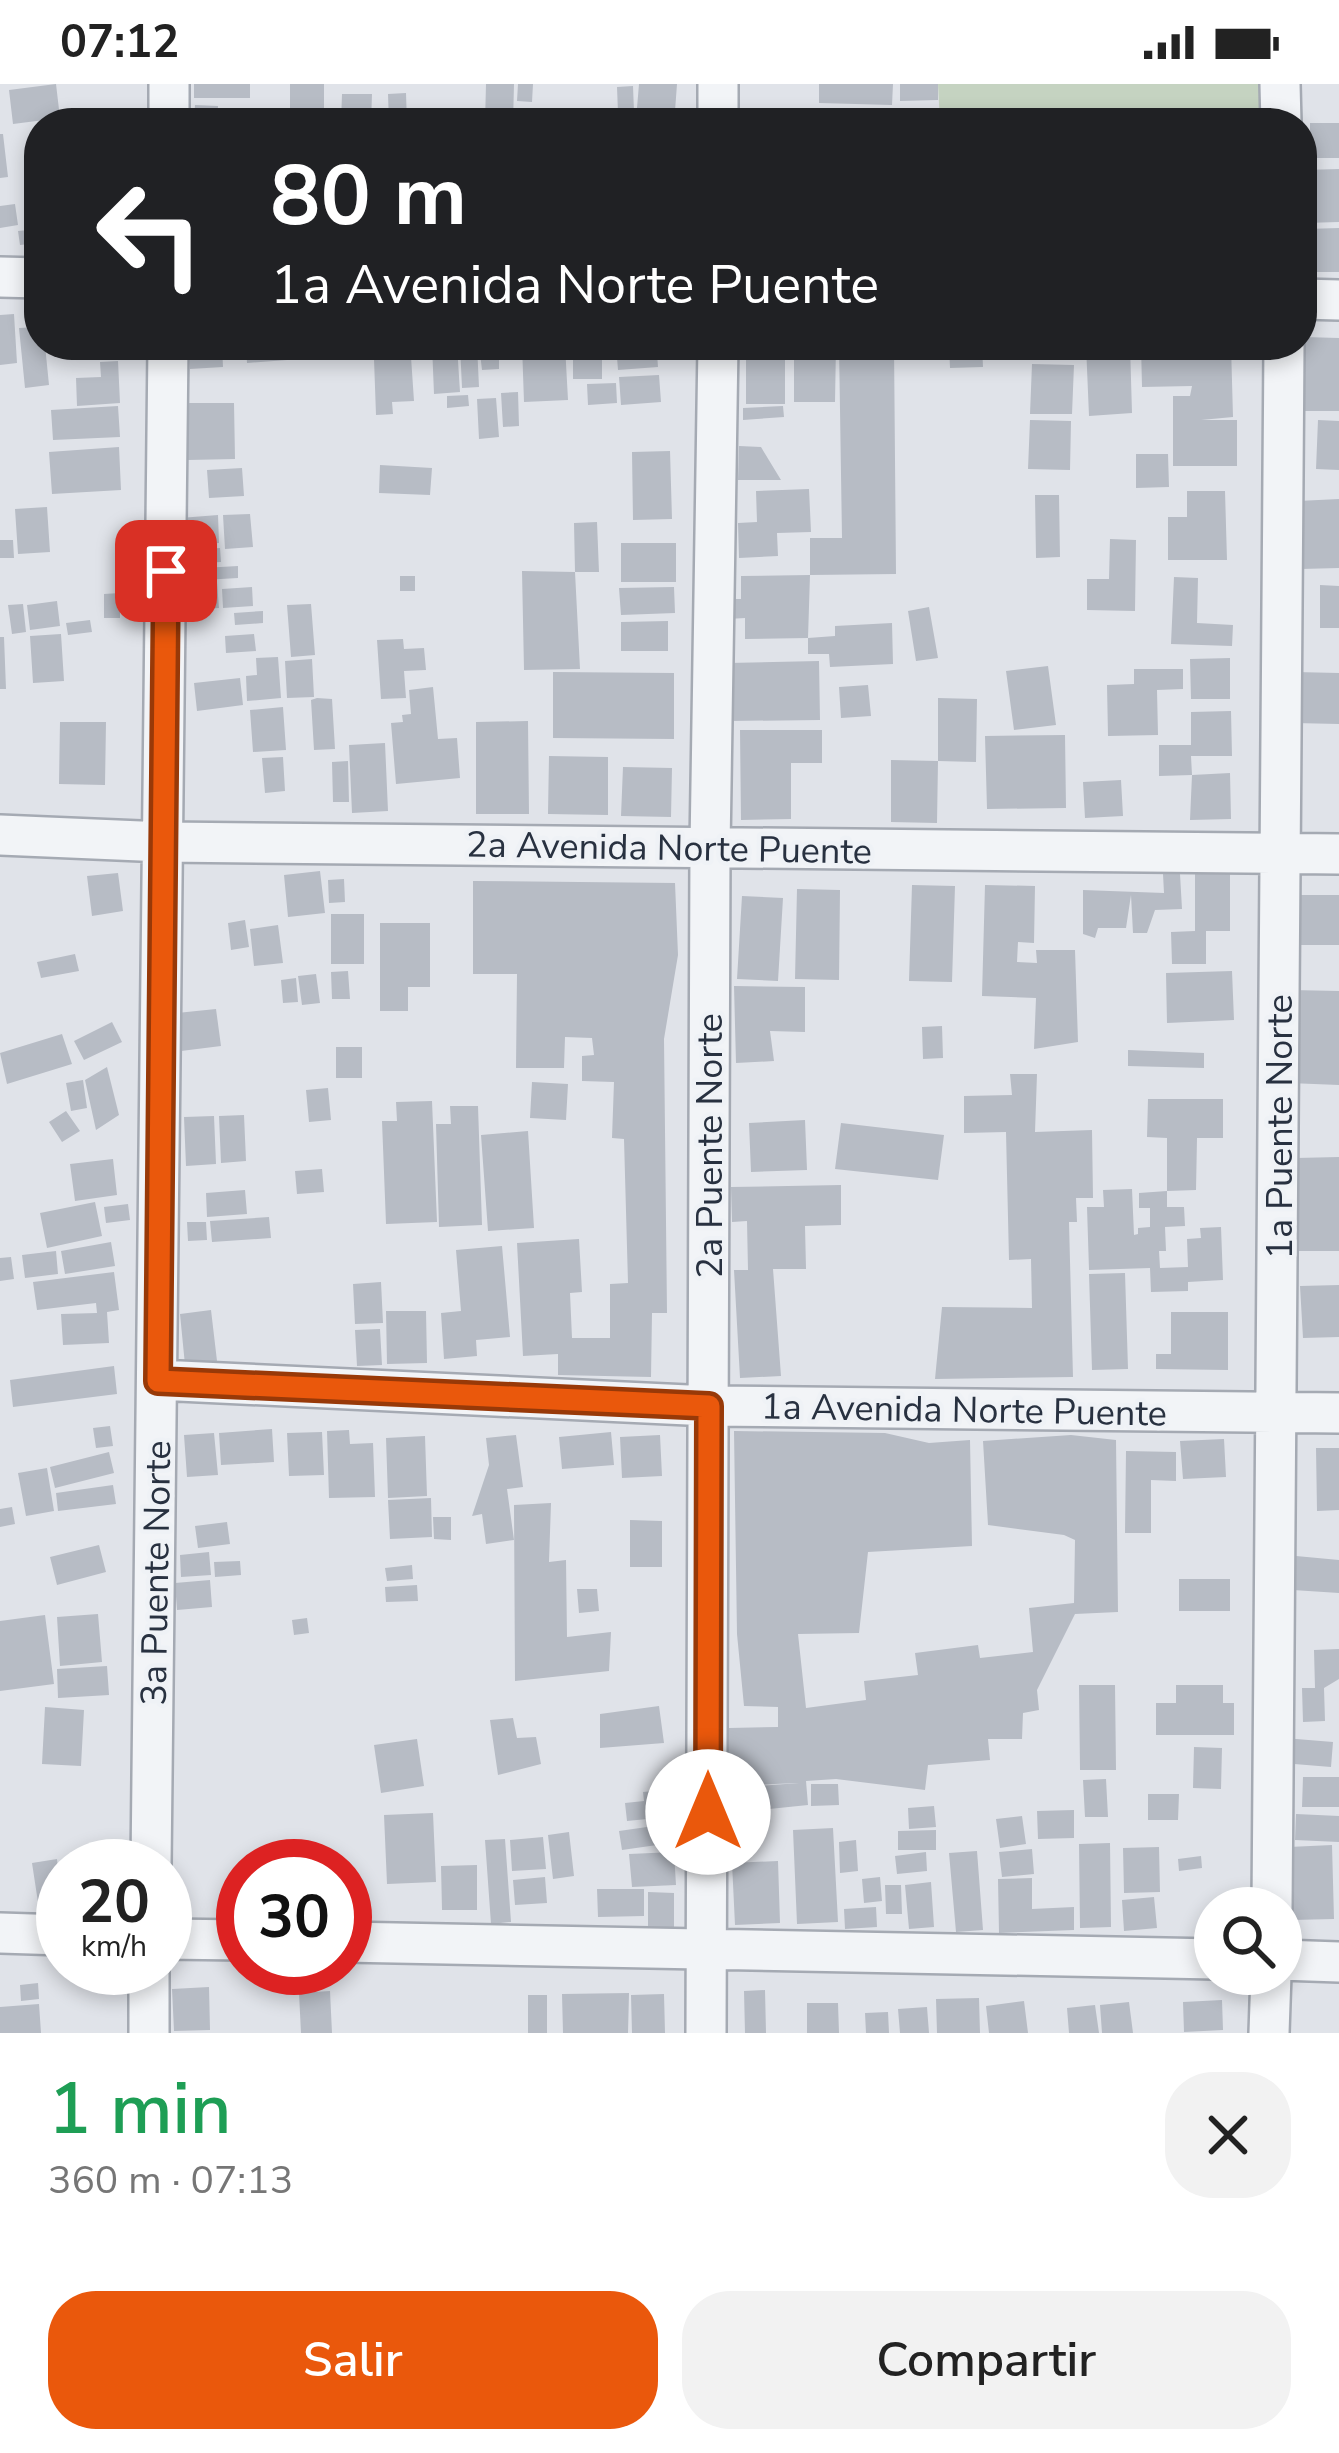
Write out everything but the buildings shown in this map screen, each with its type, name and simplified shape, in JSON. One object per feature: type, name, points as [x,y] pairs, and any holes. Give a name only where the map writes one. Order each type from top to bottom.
[{"type":"street","name":"3a Puente Norte","points":[[151,1839],[168,360]]},
{"type":"street","name":"2a Puente Norte","points":[[706,2033],[710,847],[718,360]]},
{"type":"street","name":"1a Puente Norte","points":[[1272,1887],[1284,360]]},
{"type":"street","name":"2a Avenida Norte Puente","points":[[0,835],[164,842],[1339,854]]},
{"type":"street","name":"1a Avenida Norte Puente","points":[[158,1381],[709,1406],[1339,1413]]},
{"type":"street","points":[[0,1933],[36,1934]]},
{"type":"street","points":[[372,1942],[1194,1958]]},
{"type":"street","points":[[1302,1961],[1339,1962]]},
{"type":"street","points":[[149,1995],[149,2033]]},
{"type":"street","points":[[1269,2033],[1270,1995]]},
{"type":"green space","points":[[938,84],[1263,84],[1263,108],[939,108]]},
{"type":"route","points":[[166,571],[158,1381],[709,1406],[708,1812]]}]
